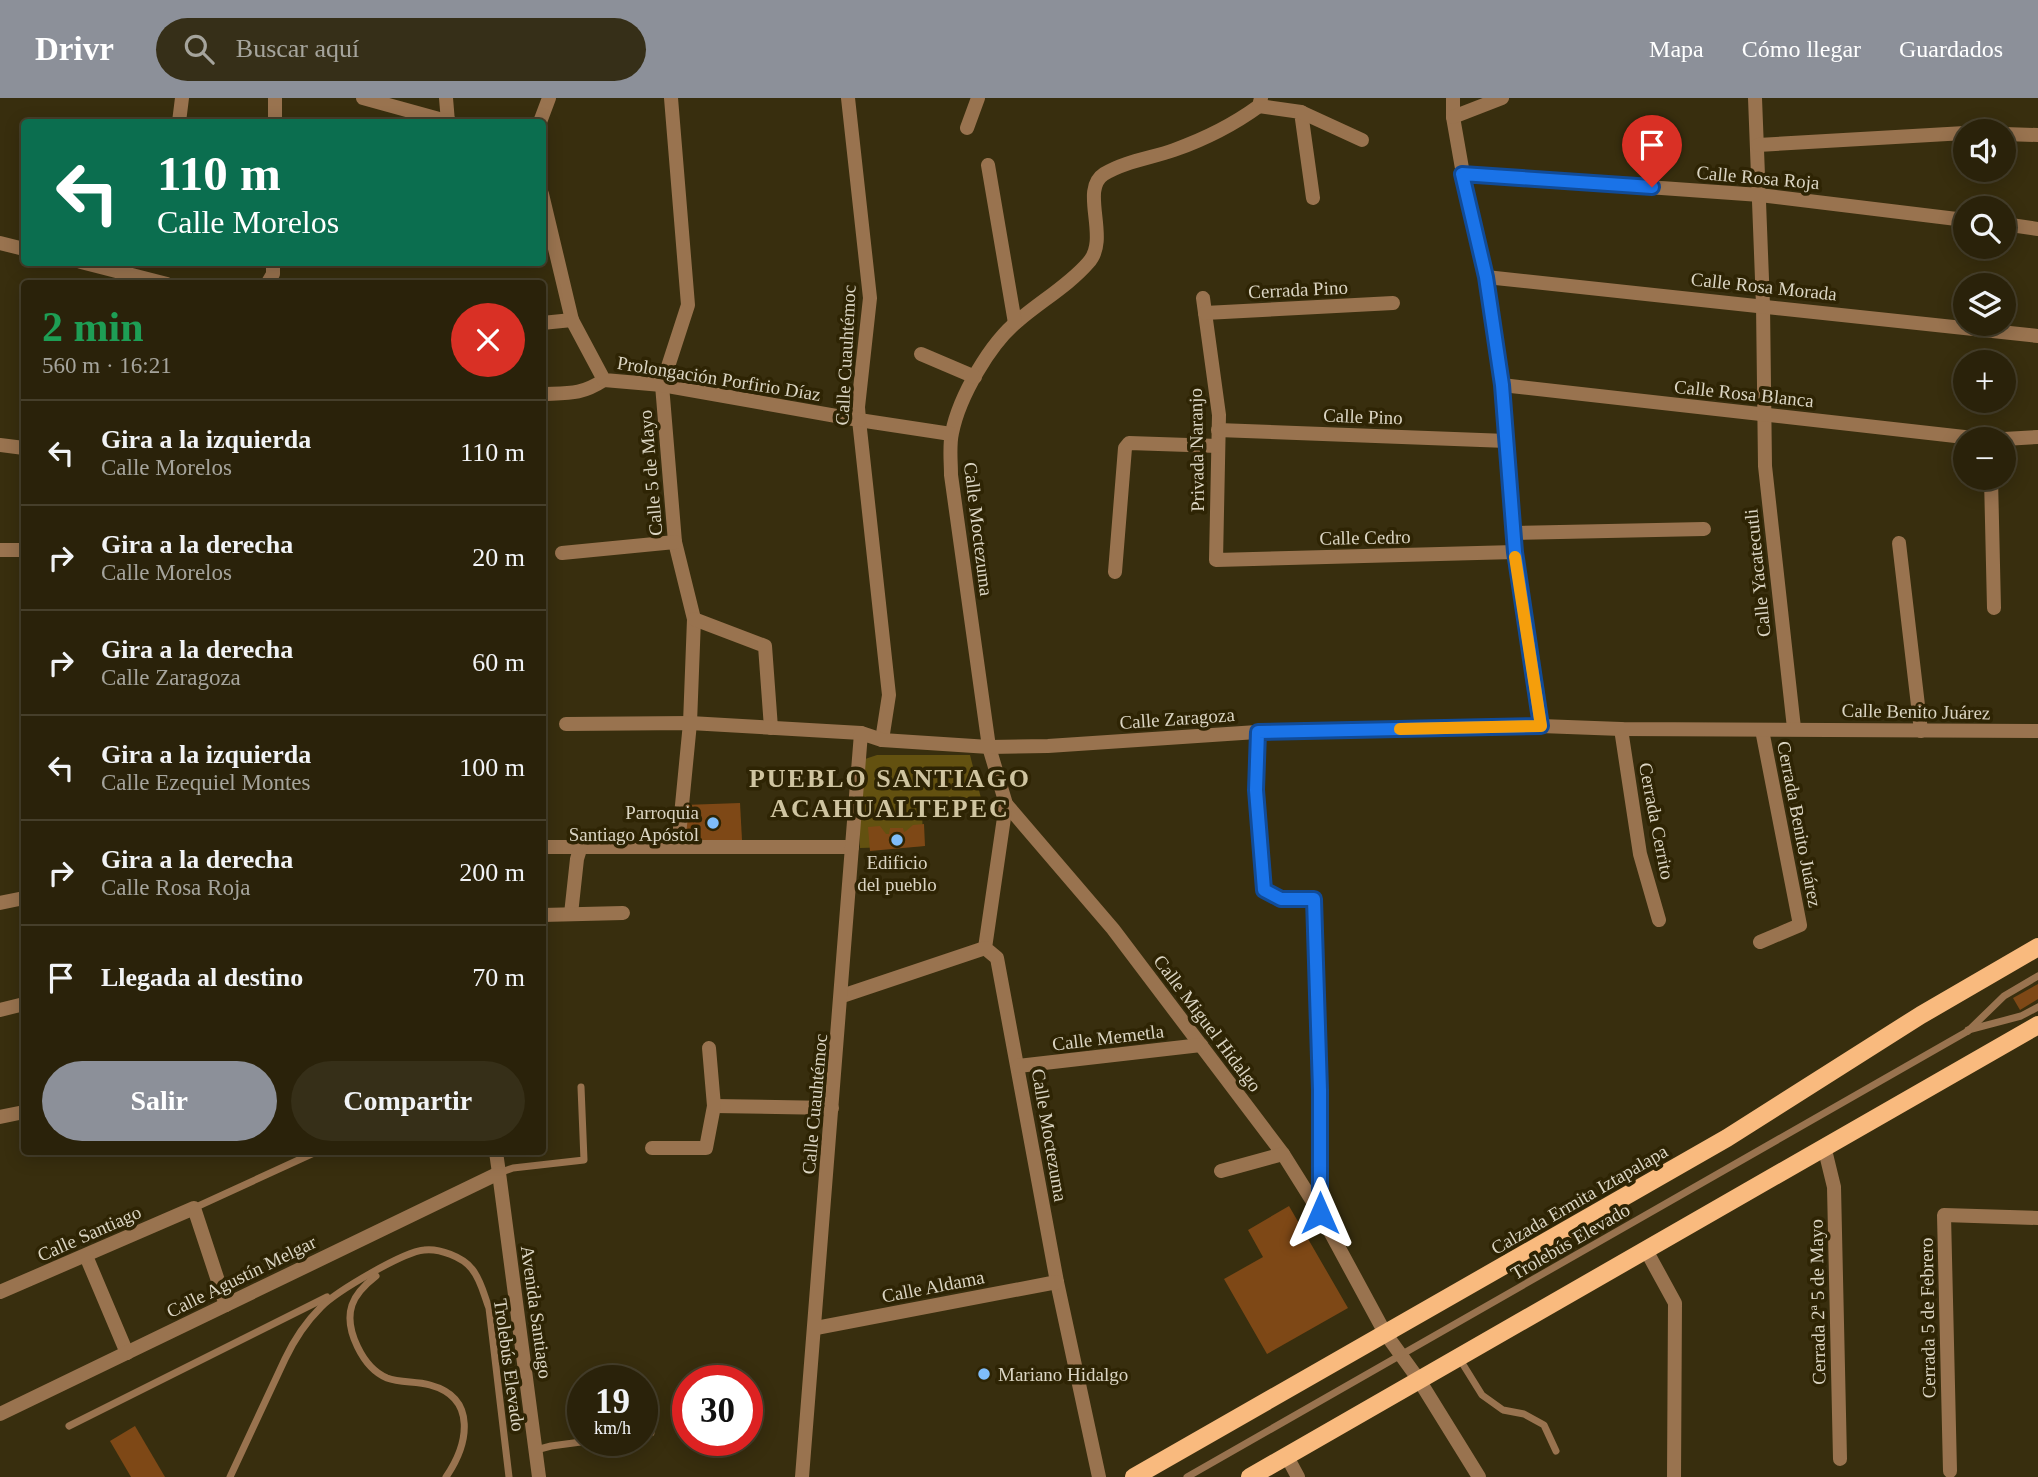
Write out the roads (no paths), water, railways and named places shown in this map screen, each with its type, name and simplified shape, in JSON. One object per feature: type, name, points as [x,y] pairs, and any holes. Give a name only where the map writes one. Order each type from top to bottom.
[{"type":"main road","name":"Calzada Ermita Iztapalapa","points":[[1135,1477],[1727,1138],[1921,1015],[2038,947]]},
{"type":"main road","points":[[1250,1477],[1824,1146],[2038,1026]]},
{"type":"street","points":[[179,119],[182,98]]},
{"type":"street","points":[[275,98],[275,119]]},
{"type":"street","points":[[363,98],[438,119]]},
{"type":"street","points":[[446,98],[449,119]]},
{"type":"street","points":[[541,119],[549,98]]},
{"type":"street","name":"Calle 5 de Mayo","points":[[671,98],[688,305],[662,385],[675,542],[694,619],[690,723],[678,846]]},
{"type":"street","name":"Calle Cuauhtémoc","points":[[848,98],[870,298],[858,407],[889,695],[882,740]]},
{"type":"street","points":[[967,128],[978,98]]},
{"type":"street","points":[[1452,98],[1462,174],[1486,277],[1502,385],[1515,552],[1541,726]]},
{"type":"street","points":[[1453,117],[1502,98]]},
{"type":"street","name":"Calle Yacatecutli","points":[[1755,98],[1763,305],[1765,466],[1794,729]]},
{"type":"street","points":[[1260,102],[1301,112],[1362,140]]},
{"type":"street","name":"Calle Moctezuma","points":[[989,747],[951,475],[951,434],[975,377],[992,348],[1015,323],[1091,261],[1097,246],[1094,189],[1102,175],[1233,125],[1260,102]]},
{"type":"street","points":[[1301,112],[1313,198]]},
{"type":"street","points":[[1758,145],[1953,134]]},
{"type":"street","points":[[2016,134],[2038,135]]},
{"type":"street","points":[[988,165],[1015,323]]},
{"type":"street","name":"Calle Rosa Roja","points":[[1462,174],[1760,195],[1953,219]]},
{"type":"street","points":[[546,211],[572,320],[604,380],[589,390],[577,393],[546,394]]},
{"type":"street","points":[[2016,226],[2038,229]]},
{"type":"street","points":[[0,243],[21,248]]},
{"type":"street","points":[[97,266],[151,280]]},
{"type":"street","name":"Calle Rosa Morada","points":[[1486,277],[2038,336]]},
{"type":"street","name":"Cerrada Pino","points":[[1204,306],[1393,303]]},
{"type":"street","name":"Privada Naranjo","points":[[1204,306],[1219,415],[1216,560]]},
{"type":"street","points":[[546,323],[572,320]]},
{"type":"street","points":[[921,354],[975,377]]},
{"type":"street","name":"Prolongación Porfirio Díaz","points":[[604,380],[662,385],[951,434]]},
{"type":"street","name":"Calle Rosa Blanca","points":[[1502,385],[1953,436]]},
{"type":"street","name":"Calle Pino","points":[[1218,430],[1507,441]]},
{"type":"street","points":[[2016,438],[2038,437]]},
{"type":"street","points":[[1115,572],[1125,449],[1129,443],[1218,446]]},
{"type":"street","points":[[0,445],[21,448]]},
{"type":"street","points":[[1992,490],[1994,608]]},
{"type":"street","points":[[1514,533],[1704,529]]},
{"type":"street","points":[[562,553],[675,542]]},
{"type":"street","points":[[1899,543],[1921,731]]},
{"type":"street","points":[[0,550],[21,550]]},
{"type":"street","name":"Calle Cedro","points":[[1216,560],[1515,552]]},
{"type":"street","points":[[694,619],[765,646],[771,728]]},
{"type":"street","name":"Calle Zaragoza","points":[[566,724],[690,723],[862,733],[882,740],[989,747],[1048,746],[1258,732],[1541,726],[1794,729]]},
{"type":"street","name":"Cerrada Cerrito","points":[[1622,729],[1640,854],[1659,920]]},
{"type":"street","name":"Calle Benito Juárez","points":[[1794,729],[2038,732]]},
{"type":"street","name":"Cerrada Benito Juárez","points":[[1760,942],[1800,925],[1762,730]]},
{"type":"street","points":[[1258,732],[1256,790],[1264,890],[1281,899],[1314,899],[1320,1090],[1320,1213]]},
{"type":"street","name":"Calle Cuauhtémoc","points":[[802,1477],[862,733]]},
{"type":"street","name":"Calle Miguel Hidalgo","points":[[989,747],[1006,804],[1113,929],[1283,1154],[1320,1213],[1385,1334],[1419,1380],[1479,1477]]},
{"type":"street","points":[[842,996],[985,948],[1006,804]]},
{"type":"street","points":[[571,914],[576,859],[581,846]]},
{"type":"street","points":[[547,847],[852,847]]},
{"type":"street","points":[[0,902],[21,898]]},
{"type":"street","points":[[546,915],[623,913]]},
{"type":"street","name":"Calle Moctezuma","points":[[985,948],[997,958],[1057,1282],[1099,1477]]},
{"type":"street","points":[[0,1010],[21,1005]]},
{"type":"street","name":"Calle Memetla","points":[[1018,1066],[1201,1045]]},
{"type":"street","points":[[652,1148],[706,1147],[714,1106],[709,1048]]},
{"type":"street","points":[[714,1106],[832,1108]]},
{"type":"street","points":[[0,1116],[21,1112]]},
{"type":"street","name":"Cerrada 2ª 5 de Mayo","points":[[1824,1146],[1834,1187],[1840,1459]]},
{"type":"street","points":[[1221,1171],[1283,1154]]},
{"type":"street","name":"Avenida Santiago","points":[[496,1155],[539,1477]]},
{"type":"street","name":"Calle Agustín Melgar","points":[[0,1414],[499,1173]]},
{"type":"street","points":[[194,1208],[226,1305]]},
{"type":"street","name":"Calle Santiago","points":[[0,1293],[194,1208]]},
{"type":"street","name":"Cerrada 5 de Febrero","points":[[1950,1471],[1944,1215],[2038,1219]]},
{"type":"street","points":[[1646,1250],[1675,1303],[1674,1477]]},
{"type":"street","points":[[86,1256],[127,1353]]},
{"type":"street","name":"Calle Aldama","points":[[816,1328],[1057,1282]]},
{"type":"street","points":[[1285,1457],[1298,1477]]},
{"type":"lane","name":"Trolebús Elevado","points":[[1968,1031],[2004,996],[2038,976]]},
{"type":"lane","name":"Trolebús Elevado","points":[[1187,1477],[1968,1031],[2021,1016],[2038,1007]]},
{"type":"lane","points":[[499,1173],[513,1168],[583,1160],[581,1087]]},
{"type":"lane","name":"Calle Santiago","points":[[194,1208],[309,1155]]},
{"type":"lane","name":"Trolebús Elevado","points":[[231,1475],[293,1341],[320,1307],[337,1292],[405,1256],[425,1250],[443,1252],[471,1266],[480,1282],[488,1308],[509,1477]]},
{"type":"lane","name":"Trolebús Elevado","points":[[388,1265],[355,1297],[350,1319],[353,1334],[374,1370],[387,1378],[429,1385],[456,1400],[466,1426],[465,1440],[456,1464],[446,1477]]},
{"type":"lane","points":[[69,1426],[337,1292]]},
{"type":"lane","points":[[1459,1357],[1482,1395],[1503,1410],[1524,1414],[1544,1424],[1556,1451]]},
{"type":"lane","points":[[536,1450],[567,1444]]},
{"type":"lane","points":[[224,1477],[231,1475]]},
{"type":"place","name":"Parroquia Santiago Apóstol","points":[[713,823]]},
{"type":"place","name":"Edificio del pueblo","points":[[897,840]]},
{"type":"place","name":"Mariano Hidalgo","points":[[984,1374]]},
{"type":"district","name":"PUEBLO SANTIAGO ACAHUALTEPEC","points":[[890,793]]}]
